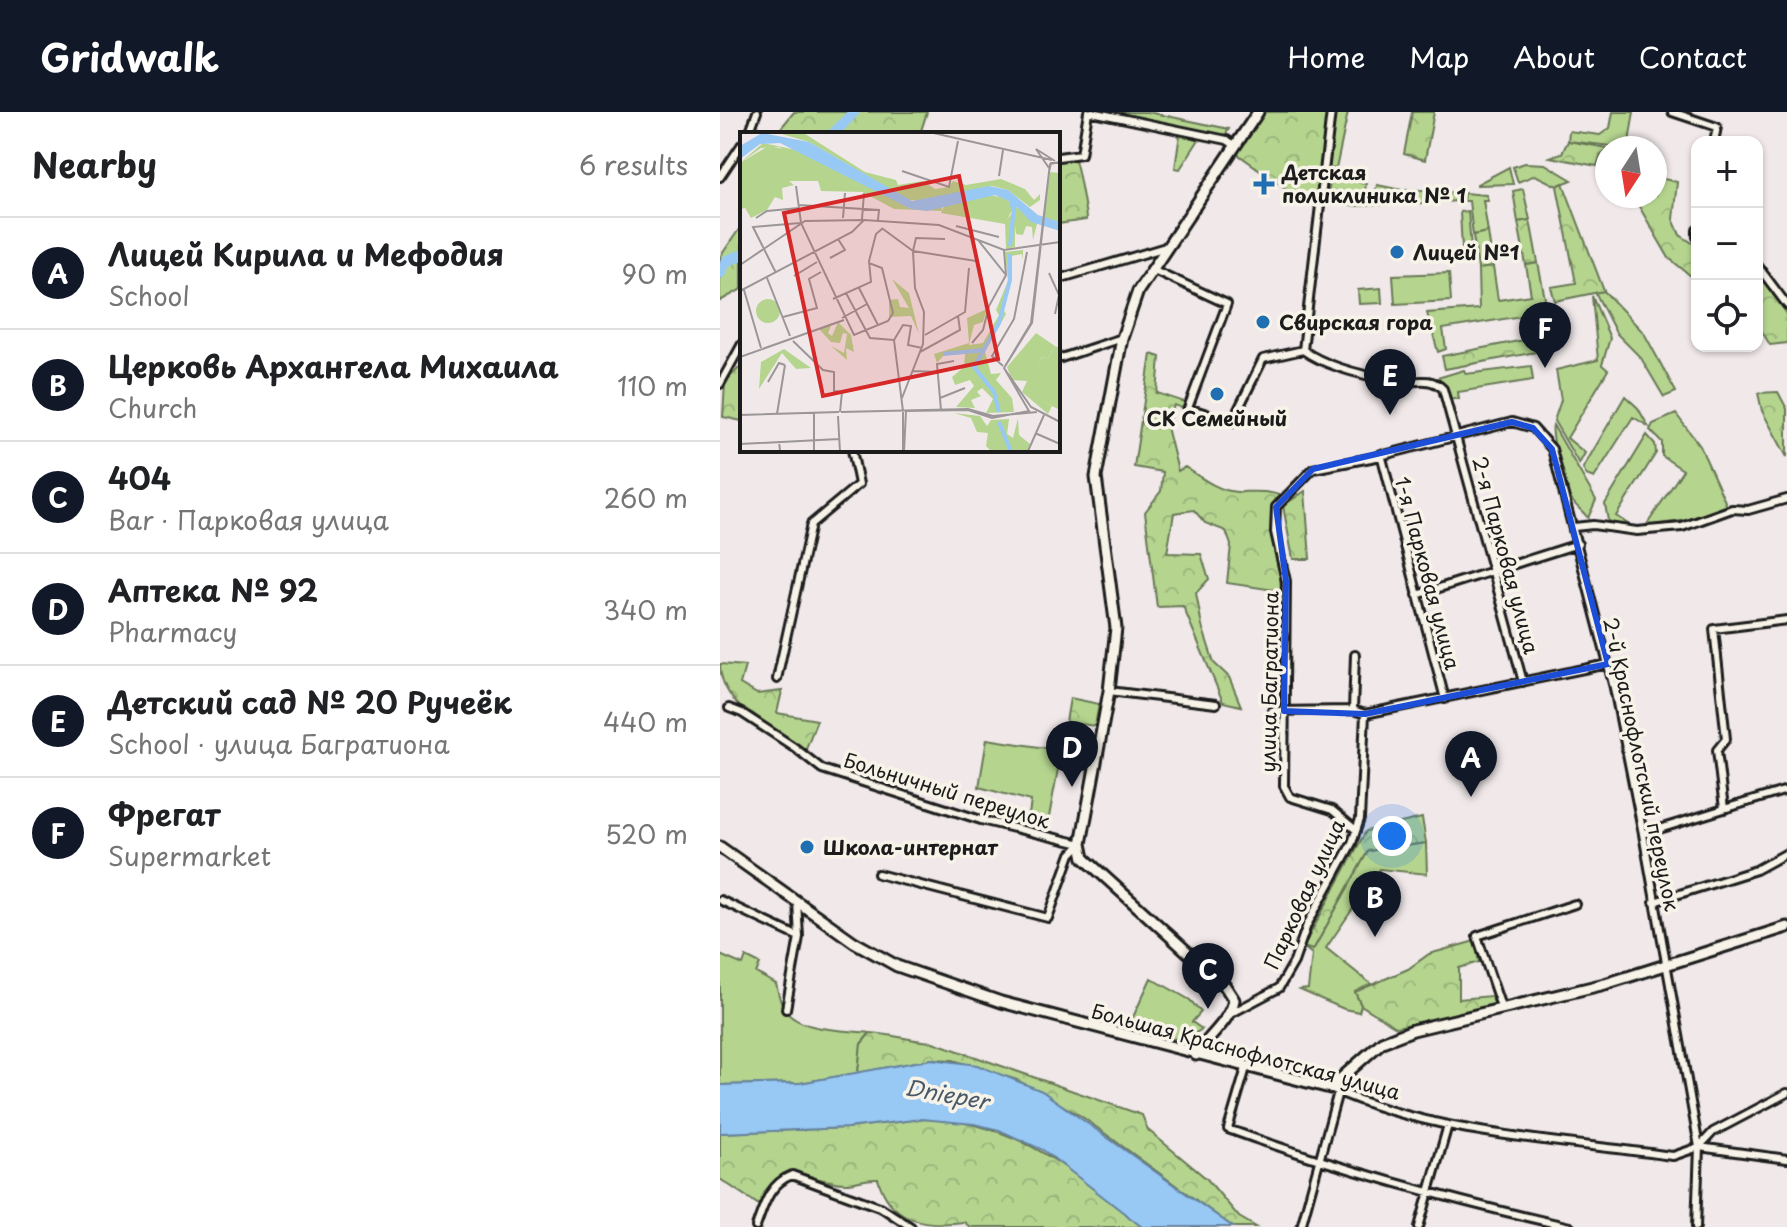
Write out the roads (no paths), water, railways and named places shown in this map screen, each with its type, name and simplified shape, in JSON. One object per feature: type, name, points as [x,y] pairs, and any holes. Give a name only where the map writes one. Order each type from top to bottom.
[{"type":"street","points":[[750,132],[757,112]]},
{"type":"street","points":[[1060,157],[1081,154],[1090,112],[1227,140],[1236,146]]},
{"type":"street","points":[[1232,1013],[1234,1000],[1225,986],[1098,872],[1084,858],[1081,844],[1109,691],[1115,606],[1096,477],[1122,338],[1128,314],[1152,269],[1258,112]]},
{"type":"street","points":[[1303,350],[1331,112]]},
{"type":"street","points":[[1672,112],[1717,127],[1715,136]]},
{"type":"street","points":[[720,177],[740,147]]},
{"type":"street","points":[[1060,278],[1170,246]]},
{"type":"street","points":[[1152,269],[1227,304],[1188,408],[1232,422],[1263,359],[1303,350],[1325,362],[1397,382],[1428,380],[1437,383],[1448,398],[1457,436]]},
{"type":"street","points":[[1763,273],[1787,305]]},
{"type":"street","points":[[1060,358],[1122,338]]},
{"type":"street","points":[[720,384],[740,348]]},
{"type":"street","name":"2-й Краснофлотский переулок","points":[[1457,436],[1512,422],[1533,428],[1552,449],[1608,664],[1643,834],[1699,1147],[1696,1227]]},
{"type":"street","name":"улица Багратиона","points":[[1356,830],[1332,810],[1290,797],[1284,786],[1286,581],[1275,532],[1276,507],[1313,469],[1457,436]]},
{"type":"street","name":"2-я Парковая улица","points":[[1457,436],[1523,682]]},
{"type":"street","points":[[777,679],[811,524],[859,484],[852,452]]},
{"type":"street","name":"1-я Парковая улица","points":[[1381,454],[1445,699]]},
{"type":"street","points":[[1574,527],[1593,525],[1637,531],[1682,527],[1732,509],[1748,510],[1787,499]]},
{"type":"street","points":[[1417,595],[1578,544]]},
{"type":"street","points":[[1724,809],[1717,750],[1726,739],[1714,629],[1787,620]]},
{"type":"street","points":[[1353,710],[1352,670],[1355,655]]},
{"type":"street","points":[[1272,711],[1353,710],[1365,714],[1608,664]]},
{"type":"street","points":[[1109,691],[1216,704]]},
{"type":"street","name":"Больничный переулок","points":[[729,708],[768,730],[822,769],[981,820],[1081,844]]},
{"type":"street","name":"Парковая улица","points":[[1196,1055],[1232,1013],[1279,988],[1284,981],[1307,925],[1360,819],[1365,714]]},
{"type":"street","points":[[1643,834],[1787,790]]},
{"type":"street","points":[[878,874],[1048,918],[1071,854],[1081,844]]},
{"type":"street","name":"Большая Краснофлотская улица","points":[[720,847],[854,942],[897,966],[930,979],[1001,1002],[1334,1090],[1448,1125],[1673,1156],[1699,1147],[1713,1132],[1787,1093]]},
{"type":"street","points":[[1654,902],[1756,870],[1787,853]]},
{"type":"street","points":[[720,900],[799,937]]},
{"type":"street","points":[[786,1009],[799,937],[797,901]]},
{"type":"street","points":[[1502,1010],[1477,936],[1575,904]]},
{"type":"street","points":[[1301,1227],[1319,1168],[1316,1161],[1334,1090],[1382,1042],[1413,1030],[1502,1010],[1667,965],[1787,927]]},
{"type":"street","points":[[1246,1068],[1228,1129],[1316,1161],[1428,1194],[1570,1227]]},
{"type":"street","points":[[1419,1227],[1448,1125]]},
{"type":"street","points":[[1699,1147],[1787,1159]]},
{"type":"street","points":[[756,1227],[772,1190],[780,1180],[792,1175],[882,1208],[911,1227]]},
{"type":"water","name":"Dnieper","points":[[932,1059],[977,1065],[1042,1091],[1233,1227],[1142,1227],[1043,1150],[999,1130],[974,1124],[922,1119],[847,1128],[720,1133],[720,1085],[800,1083]]},
{"type":"waterway","points":[[835,132],[854,112]]},
{"type":"waterway","points":[[720,273],[726,261],[740,256]]},
{"type":"place","name":"Детская поликлиника № 1","points":[[1264,184]]},
{"type":"place","name":"Лицей №1","points":[[1397,252]]},
{"type":"place","name":"Свирская гора","points":[[1263,322]]},
{"type":"place","name":"Фрегат","points":[[1545,368]]},
{"type":"place","name":"СК Семейный","points":[[1217,394]]},
{"type":"place","name":"Детский сад № 20 Ручеёк","points":[[1390,415]]},
{"type":"place","name":"Аптека № 92","points":[[1072,787]]},
{"type":"place","name":"Лицей Кирила и Мефодия","points":[[1471,797]]},
{"type":"place","name":"Школа-интернат","points":[[807,847]]},
{"type":"place","name":"Церковь Архангела Михаила","points":[[1375,937]]},
{"type":"place","name":"404","points":[[1208,1009]]}]
